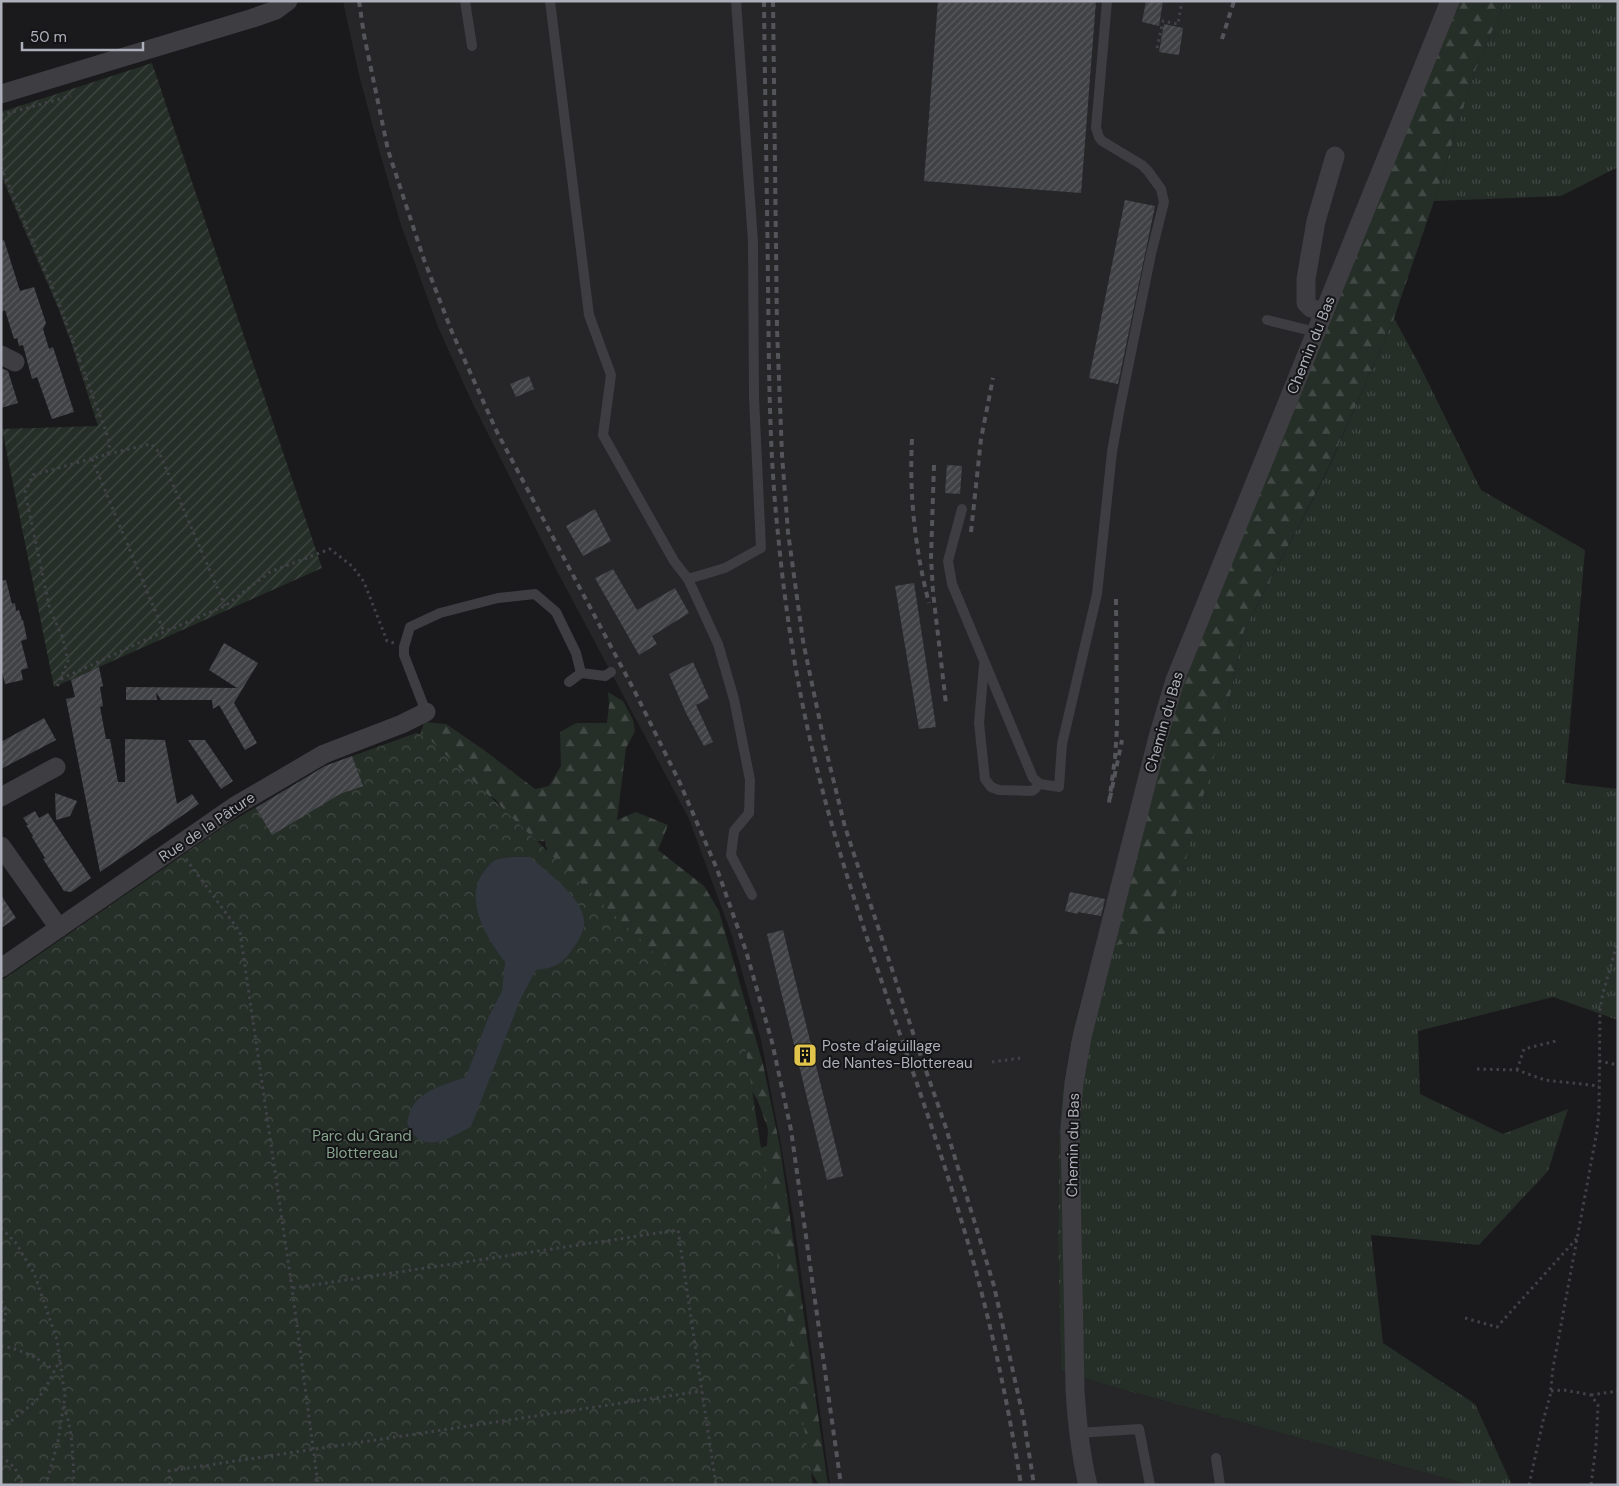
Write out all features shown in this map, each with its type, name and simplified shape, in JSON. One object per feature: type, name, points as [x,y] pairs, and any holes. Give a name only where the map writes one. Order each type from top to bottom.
[{"type":"street","points":[[1,94],[253,18],[276,10],[288,1]]},
{"type":"street","name":"Chemin du Bas","points":[[1088,1485],[1078,1433],[1075,1390],[1070,1129],[1074,1083],[1082,1037],[1158,736],[1175,680],[1450,1]]},
{"type":"street","points":[[1324,313],[1311,308],[1306,303],[1306,279],[1316,221],[1335,156]]},
{"type":"street","name":"Rue de la Pâture","points":[[1,968],[235,806],[324,754],[402,724],[426,712]]},
{"type":"street","points":[[1,797],[56,767]]},
{"type":"street","points":[[1,846],[59,928]]},
{"type":"lane","points":[[465,1],[472,46]]},
{"type":"lane","points":[[550,1],[589,316],[611,375],[603,436],[674,561],[688,579],[718,644],[734,699],[750,780],[749,813],[734,832],[731,855],[752,894]]},
{"type":"lane","points":[[688,579],[725,568],[762,548],[754,398],[753,242],[736,1]]},
{"type":"lane","points":[[962,509],[948,561],[952,584],[1033,778],[1038,783],[1059,787],[1062,744],[1097,594],[1112,452],[1151,254],[1164,202],[1161,189],[1148,171],[1142,165],[1102,142],[1096,128],[1107,1]]},
{"type":"lane","points":[[1267,320],[1316,332]]},
{"type":"lane","points":[[426,712],[404,656],[404,647],[410,628],[440,613],[498,598],[535,594],[556,612],[576,653],[581,672]]},
{"type":"lane","points":[[984,662],[979,723],[985,779],[991,787],[999,790],[1032,791],[1038,783]]},
{"type":"lane","points":[[569,682],[581,672],[604,676],[611,672]]},
{"type":"lane","points":[[1078,1433],[1139,1430],[1150,1485]]},
{"type":"lane","points":[[1216,1458],[1220,1485]]},
{"type":"path","points":[[1157,48],[1163,21],[1178,24],[1182,1]]},
{"type":"path","points":[[1,116],[70,96]]},
{"type":"path","points":[[1,167],[57,298],[110,444],[108,454]]},
{"type":"path","points":[[57,687],[68,661],[62,636],[50,610],[25,492],[33,475],[151,444],[159,452],[225,606]]},
{"type":"path","points":[[92,458],[164,632]]},
{"type":"path","points":[[60,680],[225,606],[270,572],[330,549],[352,566],[364,582],[387,641],[404,647]]},
{"type":"path","points":[[177,846],[240,932],[292,1288],[318,1485]]},
{"type":"path","points":[[1529,1485],[1551,1391],[1553,1368],[1597,1131],[1599,1111],[1600,1009],[1602,993],[1618,941]]},
{"type":"path","points":[[1517,1070],[1524,1049],[1556,1041]]},
{"type":"path","points":[[992,1062],[1021,1058]]},
{"type":"path","points":[[1599,1060],[1618,1065]]},
{"type":"path","points":[[1477,1069],[1517,1070],[1545,1080],[1599,1086]]},
{"type":"path","points":[[1,1228],[16,1243],[34,1273],[57,1340],[65,1396],[58,1441],[46,1485]]},
{"type":"path","points":[[292,1288],[678,1230],[716,1485]]},
{"type":"path","points":[[1465,1318],[1497,1327],[1578,1236]]},
{"type":"path","points":[[1,1301],[6,1311],[1,1327]]},
{"type":"path","points":[[1,1346],[33,1356],[54,1370]]},
{"type":"path","points":[[1,1429],[36,1401],[45,1389],[60,1360]]},
{"type":"path","points":[[1551,1391],[1564,1390],[1590,1395],[1618,1390]]},
{"type":"path","points":[[170,1485],[169,1471],[702,1391]]},
{"type":"path","points":[[1589,1485],[1596,1446],[1598,1405],[1590,1395]]},
{"type":"path","points":[[63,1405],[72,1440],[74,1485]]},
{"type":"path","points":[[1,1456],[15,1468],[24,1485]]},
{"type":"shaded area","points":[[343,1],[1441,1],[1220,546],[1075,1022],[1062,1094],[1059,1139],[1058,1240],[1061,1369],[1103,1384],[1470,1485],[830,1485],[794,1222],[781,1145],[761,1040],[732,936],[689,819],[557,571],[471,400],[438,327],[401,225],[359,75]]},
{"type":"shaded area","points":[[530,857],[556,879],[580,907],[584,916],[584,926],[576,945],[562,961],[548,968],[536,970],[520,1000],[471,1127],[450,1138],[436,1142],[422,1141],[414,1135],[407,1123],[411,1109],[429,1091],[466,1077],[488,1018],[502,991],[505,962],[485,930],[476,905],[476,893],[479,881],[485,870],[492,863],[498,859]]},
{"type":"green space","points":[[1441,1],[1505,1],[1475,71],[1434,201],[1394,318],[1326,473],[1244,630],[1227,709],[1165,935],[1098,949],[1220,546]]},
{"type":"green space","points":[[1505,1],[1618,1],[1618,167],[1561,196],[1434,201],[1475,71]]},
{"type":"green space","points":[[152,63],[322,568],[54,687],[2,429],[98,426],[59,310],[1,175],[1,112]]},
{"type":"green space","points":[[1394,318],[1419,364],[1481,490],[1585,550],[1565,783],[1618,789],[1618,1018],[1615,1019],[1553,997],[1418,1031],[1420,1094],[1503,1134],[1568,1109],[1548,1171],[1479,1245],[1371,1235],[1383,1343],[1475,1404],[1512,1485],[1470,1485],[1103,1384],[1061,1370],[1058,1240],[1059,1139],[1062,1094],[1075,1022],[1098,949],[1227,709],[1244,630],[1326,474]]},
{"type":"green space","points":[[608,692],[623,701],[633,720],[635,731],[626,748],[617,820],[636,812],[668,825],[658,850],[704,886],[719,911],[763,1064],[780,1147],[828,1485],[819,1485],[808,1467],[751,1150],[767,1146],[768,1129],[758,1101],[748,1085],[550,862],[545,841],[522,842],[507,814],[495,799],[471,787],[418,743],[424,722],[446,724],[535,789],[549,786],[561,766],[560,732],[576,723],[607,723]]},
{"type":"green space","name":"Parc du Grand Blottereau","points":[[416,733],[425,735],[744,1038],[813,1485],[1,1485],[1,981],[226,825],[325,766]]},
{"type":"building","points":[[938,1],[1096,1],[1081,193],[924,181]]},
{"type":"building","points":[[1146,1],[1163,1],[1159,26],[1142,22]]},
{"type":"building","points":[[1164,24],[1183,28],[1179,55],[1159,52]]},
{"type":"building","points":[[1125,200],[1155,206],[1118,384],[1089,378]]},
{"type":"building","points":[[4,240],[20,291],[34,287],[46,323],[43,329],[49,349],[53,347],[74,412],[52,419],[37,377],[32,379],[23,345],[19,346],[17,338],[14,339],[5,310],[1,312],[1,241]]},
{"type":"building","points":[[1,368],[8,371],[18,403],[1,408]]},
{"type":"building","points":[[529,376],[534,389],[516,397],[510,384]]},
{"type":"building","points":[[947,465],[962,466],[960,494],[945,493]]},
{"type":"building","points":[[595,509],[611,541],[583,556],[566,526]]},
{"type":"building","points":[[613,569],[637,610],[675,588],[689,613],[652,636],[657,644],[639,655],[595,578]]},
{"type":"building","points":[[6,580],[12,604],[15,603],[16,611],[19,610],[23,620],[27,639],[21,641],[28,668],[21,670],[23,680],[5,684],[1,668],[1,581]]},
{"type":"building","points":[[914,583],[936,727],[919,729],[895,586]]},
{"type":"building","points":[[224,643],[258,663],[234,703],[257,743],[245,750],[219,705],[213,709],[212,700],[161,700],[156,692],[157,700],[126,700],[126,687],[237,688],[209,670]]},
{"type":"building","points":[[693,662],[709,698],[696,705],[713,742],[704,746],[686,713],[669,674]]},
{"type":"building","points":[[99,667],[103,686],[100,687],[103,706],[100,707],[106,739],[110,739],[118,782],[125,782],[125,739],[165,740],[177,804],[192,794],[199,804],[100,872],[66,699],[75,697],[71,680]]},
{"type":"building","points":[[44,718],[56,740],[1,769],[1,742]]},
{"type":"building","points":[[188,740],[205,740],[233,781],[221,789]]},
{"type":"building","points":[[352,756],[363,786],[340,794],[272,835],[256,808],[325,766]]},
{"type":"building","points":[[55,793],[77,801],[70,816],[56,820]]},
{"type":"building","points":[[35,811],[39,818],[48,813],[91,878],[71,892],[64,891],[43,859],[45,858],[26,825],[28,825],[23,818]]},
{"type":"building","points":[[1070,892],[1105,899],[1101,916],[1065,911]]},
{"type":"building","points":[[1,895],[16,918],[1,928]]},
{"type":"building","name":"Poste d’aiguillage de Nantes-Blottereau","points":[[783,930],[843,1176],[827,1180],[767,934]]},
{"type":"railway","points":[[359,1],[364,35],[388,150],[423,257],[452,332],[497,432],[634,690],[679,781],[717,869],[746,951],[772,1042],[791,1130],[841,1485]]},
{"type":"railway","points":[[764,1],[771,440],[781,562],[796,671],[813,752],[844,866],[967,1238],[1009,1414],[1021,1485]]},
{"type":"railway","points":[[773,1],[777,329],[782,455],[788,532],[803,641],[825,746],[845,827],[945,1125],[994,1286],[1024,1421],[1034,1485]]},
{"type":"railway","points":[[1222,39],[1234,1]]},
{"type":"railway","points":[[971,532],[981,439],[993,378]]},
{"type":"railway","points":[[912,439],[911,480],[914,522],[920,563],[929,603]]},
{"type":"railway","points":[[934,465],[931,557],[933,592],[946,704]]},
{"type":"railway","points":[[1116,599],[1117,728],[1109,803],[1122,740]]},
{"type":"place","name":"Poste d’aiguillage de Nantes-Blottereau","points":[[805,1055]]}]
